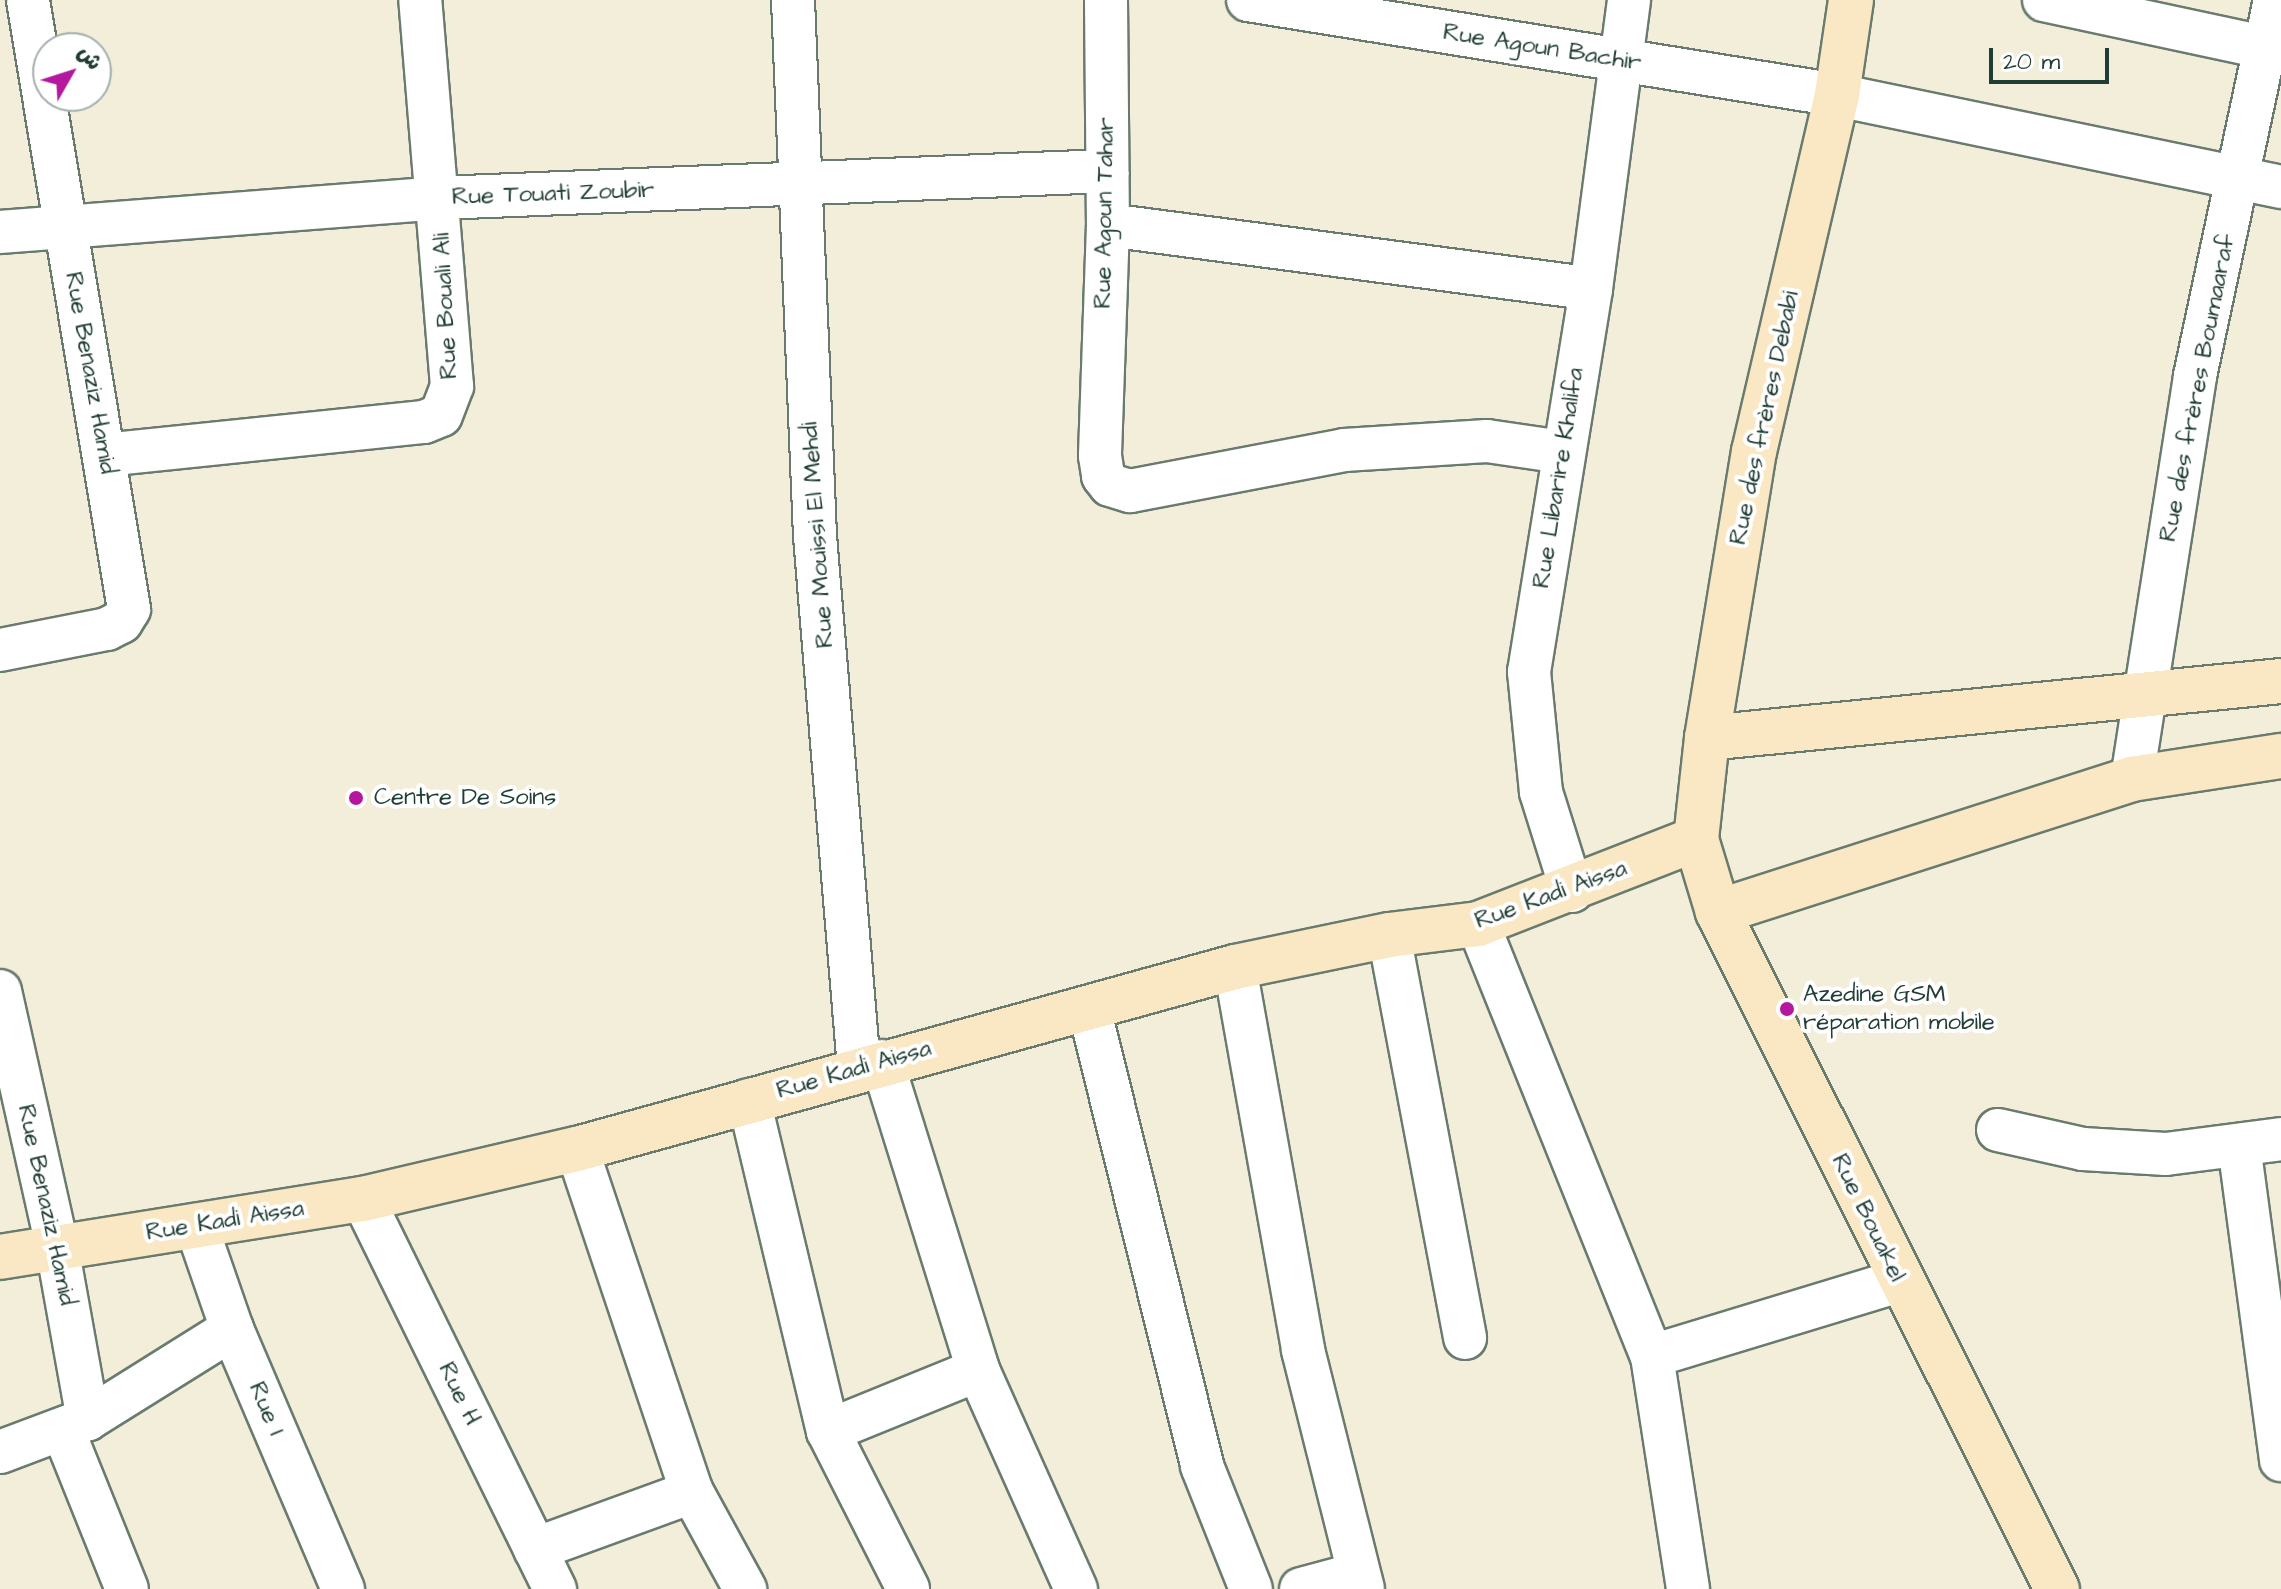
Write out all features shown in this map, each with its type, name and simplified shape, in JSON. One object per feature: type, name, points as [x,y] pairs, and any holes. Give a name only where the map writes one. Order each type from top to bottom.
[{"type":"main road","name":"Rue des frères Debabi","points":[[1696,839],[1707,738],[1754,451],[1837,95],[1851,0]]},
{"type":"main road","points":[[1707,738],[2281,681]]},
{"type":"main road","points":[[1718,912],[2132,779],[2281,756]]},
{"type":"main road","name":"Rue Kadi Aissa","points":[[0,1257],[363,1199],[577,1149],[871,1064],[1235,967],[1389,935],[1478,924],[1572,891],[1696,839]]},
{"type":"main road","name":"Rue Bouakel","points":[[1696,839],[1718,912],[1899,1281],[2057,1589]]},
{"type":"street","name":"Rue Benaziz Hamid","points":[[0,650],[107,629],[121,622],[129,609],[28,0]]},
{"type":"street","name":"Rue Bouali Ali","points":[[104,455],[424,422],[441,415],[452,386],[440,198],[420,0]]},
{"type":"street","name":"Rue Mouissi El Mehdi","points":[[793,0],[815,536],[871,1064],[978,1370],[1076,1589]]},
{"type":"street","name":"Rue Agoun Tahar","points":[[1106,0],[1108,225],[1100,427],[1103,476],[1110,485],[1130,491],[1344,450],[1487,441],[1562,452]]},
{"type":"street","name":"Rue Agoun Bachir","points":[[1248,0],[1382,10],[1622,62],[1837,95],[2281,187]]},
{"type":"street","name":"Rue Libarire Khalifa","points":[[1572,891],[1541,792],[1529,672],[1562,452],[1591,289],[1629,0]]},
{"type":"street","points":[[2044,0],[2273,50]]},
{"type":"street","name":"Rue des frères Boumaaraf","points":[[2132,779],[2195,376],[2239,180],[2273,50],[2275,0]]},
{"type":"street","name":"Rue Touati Zoubir","points":[[0,232],[440,198],[1107,171]]},
{"type":"street","points":[[1108,225],[1591,289]]},
{"type":"street","points":[[1478,924],[1652,1356],[1688,1589]]},
{"type":"street","points":[[1389,935],[1465,1338]]},
{"type":"street","points":[[1235,967],[1303,1350],[1360,1582],[1301,1589]]},
{"type":"street","name":"Rue Benaziz Hamid","points":[[0,991],[57,1247],[75,1424],[127,1589]]},
{"type":"street","points":[[1089,1008],[1202,1466],[1251,1589]]},
{"type":"street","points":[[749,1100],[828,1431],[908,1589]]},
{"type":"street","points":[[1998,1130],[2083,1149],[2152,1154],[2281,1139]]},
{"type":"street","points":[[2239,1145],[2281,1460]]},
{"type":"street","points":[[577,1149],[692,1492],[745,1589]]},
{"type":"street","name":"Rue H","points":[[363,1199],[555,1589]]},
{"type":"street","name":"Rue I","points":[[196,1225],[232,1329],[343,1589]]},
{"type":"street","points":[[1652,1356],[1899,1281]]},
{"type":"street","points":[[0,1452],[75,1424],[232,1329]]},
{"type":"street","points":[[828,1431],[978,1370]]},
{"type":"street","points":[[535,1549],[692,1492]]},
{"type":"place","name":"Centre De Soins","points":[[356,798]]},
{"type":"place","name":"Azedine GSM réparation mobile","points":[[1787,1009]]}]
